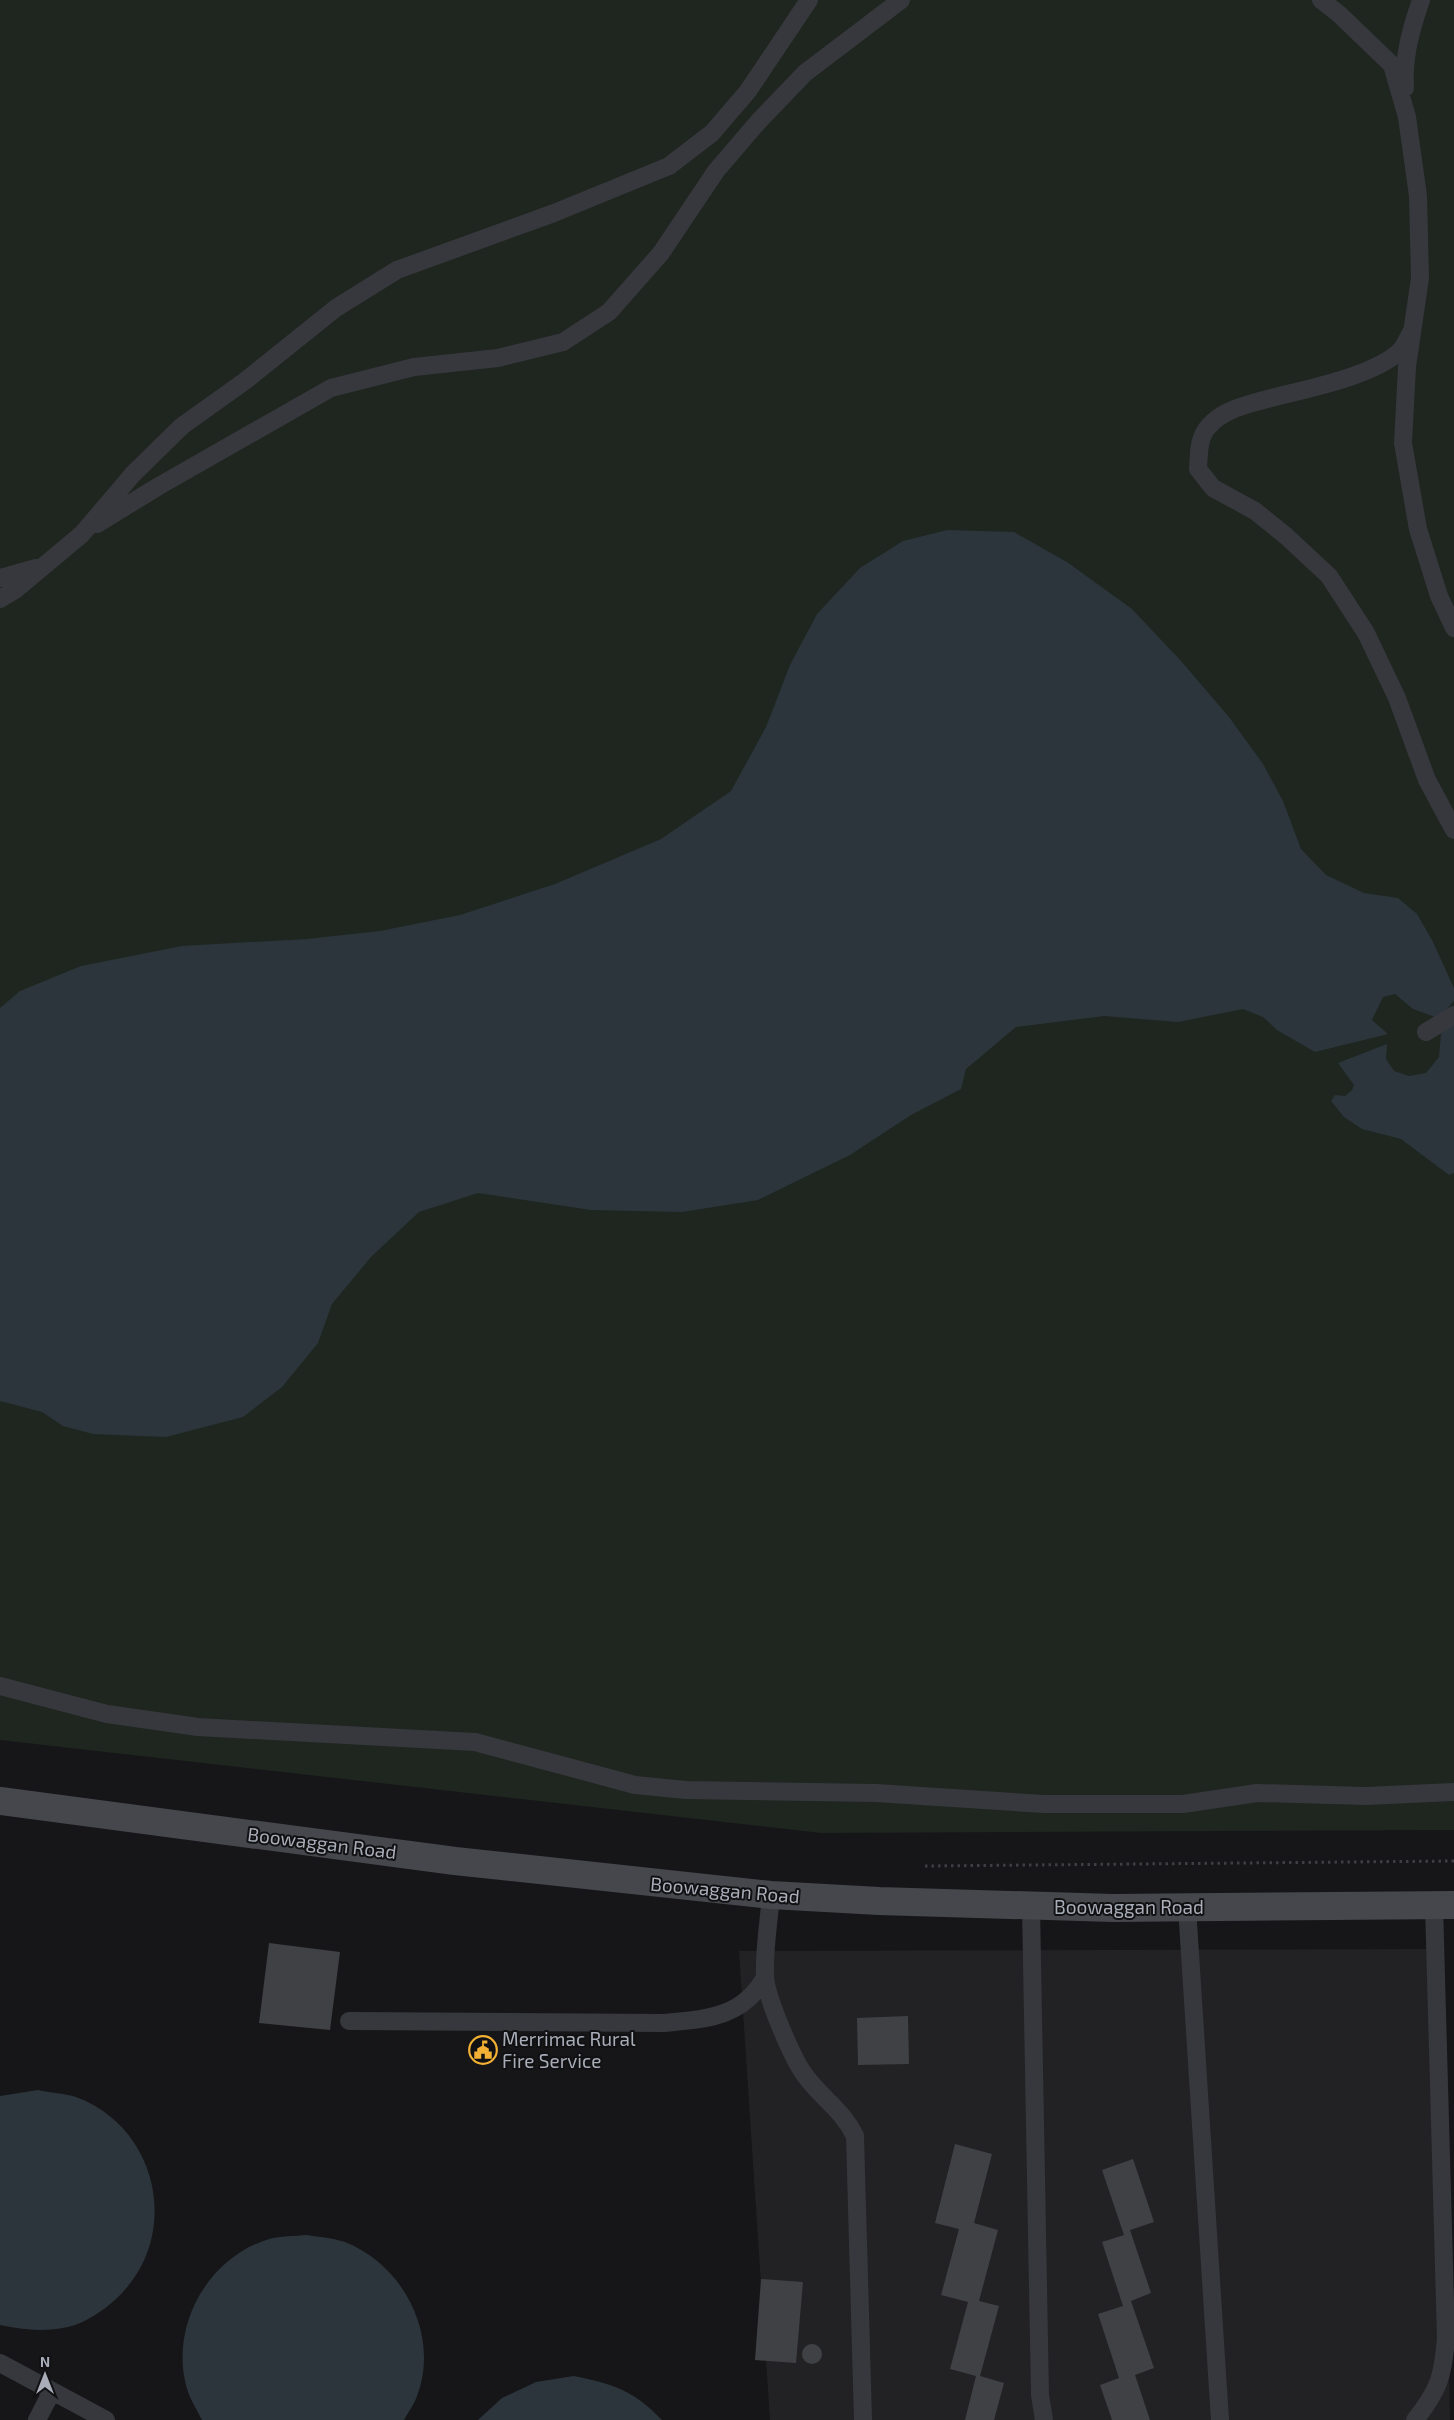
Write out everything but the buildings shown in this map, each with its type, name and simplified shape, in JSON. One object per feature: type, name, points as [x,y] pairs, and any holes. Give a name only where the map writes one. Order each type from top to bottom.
[{"type":"main road","name":"Boowaggan Road","points":[[0,1801],[455,1861],[771,1895],[1031,1906],[1444,1905]]},
{"type":"lane","points":[[82,534],[134,474],[182,426],[245,380],[336,308],[398,270],[554,213],[669,166],[712,133],[748,91],[809,0]]},
{"type":"lane","points":[[0,599],[15,590],[82,534],[159,486],[331,388],[414,367],[498,358],[563,342],[609,312],[661,254],[716,171],[758,122],[805,73],[901,0]]},
{"type":"lane","points":[[1321,0],[1392,65],[1408,121]]},
{"type":"lane","points":[[1421,0],[1411,30],[1404,70],[1408,121],[1418,196],[1420,278],[1407,367],[1403,443],[1418,529],[1439,596],[1454,628]]},
{"type":"lane","points":[[1365,40],[1387,50],[1394,47],[1411,30]]},
{"type":"lane","points":[[1374,367],[1401,350],[1412,331]]},
{"type":"lane","points":[[1405,410],[1398,373],[1389,366],[1374,367],[1223,414],[1208,426],[1199,446],[1198,469],[1213,488],[1255,511],[1286,536],[1329,576],[1366,633],[1397,698],[1427,780],[1454,830]]},
{"type":"lane","points":[[0,578],[42,567]]},
{"type":"lane","points":[[1426,1032],[1454,1015]]},
{"type":"lane","points":[[0,1686],[107,1714],[198,1727],[474,1742],[635,1785],[686,1790],[876,1793],[1044,1804],[1183,1804],[1257,1793],[1366,1796],[1454,1792]]},
{"type":"lane","points":[[349,2022],[664,2023],[715,2018],[735,2009],[758,1989],[764,1977],[771,1895]]},
{"type":"lane","points":[[1415,2420],[1429,2402],[1443,2372],[1446,2338],[1444,1905]]},
{"type":"lane","points":[[1031,1906],[1040,2395],[1044,2420]]},
{"type":"lane","points":[[1187,1906],[1220,2420]]},
{"type":"lane","points":[[764,1977],[791,2053],[805,2076],[847,2120],[855,2136],[862,2420]]},
{"type":"lane","points":[[0,2363],[106,2420]]},
{"type":"lane","points":[[37,2420],[52,2391]]},
{"type":"path","points":[[916,1866],[1454,1861]]},
{"type":"shaded area","points":[[0,0],[1454,0],[1454,1830],[821,1833],[0,1740]]},
{"type":"shaded area","points":[[947,530],[1014,532],[1067,562],[1132,609],[1181,661],[1229,717],[1263,764],[1283,801],[1301,849],[1326,875],[1364,893],[1398,898],[1417,914],[1432,940],[1454,988],[1454,1001],[1438,1018],[1413,1009],[1395,994],[1383,997],[1372,1020],[1388,1034],[1315,1052],[1277,1030],[1263,1017],[1243,1009],[1178,1022],[1104,1016],[1016,1027],[966,1069],[961,1089],[911,1115],[850,1155],[758,1200],[682,1212],[591,1210],[478,1193],[419,1212],[371,1257],[332,1304],[318,1343],[282,1387],[243,1417],[166,1437],[93,1434],[63,1426],[42,1412],[0,1401],[0,1008],[20,991],[81,966],[182,946],[307,939],[380,931],[460,915],[555,884],[661,839],[731,791],[766,727],[790,665],[817,614],[860,568],[903,541]]},
{"type":"shaded area","points":[[1454,1020],[1454,1173],[1449,1175],[1401,1139],[1362,1129],[1344,1117],[1331,1101],[1335,1095],[1345,1096],[1352,1090],[1354,1085],[1338,1063],[1387,1044],[1386,1059],[1394,1071],[1409,1076],[1426,1073],[1439,1057],[1441,1034]]},
{"type":"shaded area","points":[[1442,1949],[1450,2420],[770,2420],[739,1951]]},
{"type":"shaded area","points":[[38,2090],[76,2097],[105,2112],[127,2133],[143,2158],[152,2187],[154,2216],[149,2246],[137,2274],[116,2299],[100,2312],[81,2323],[59,2329],[42,2330],[0,2325],[0,2096]]},
{"type":"shaded area","points":[[307,2235],[345,2242],[366,2253],[384,2267],[400,2285],[412,2305],[420,2327],[424,2350],[423,2373],[413,2405],[404,2420],[202,2420],[188,2393],[183,2366],[184,2342],[189,2319],[198,2298],[211,2278],[247,2248],[273,2238]]},
{"type":"shaded area","points":[[574,2376],[600,2382],[632,2395],[662,2420],[478,2420],[502,2398],[536,2382]]},
{"type":"place","name":"Merrimac Rural Fire Service","points":[[483,2050]]}]
